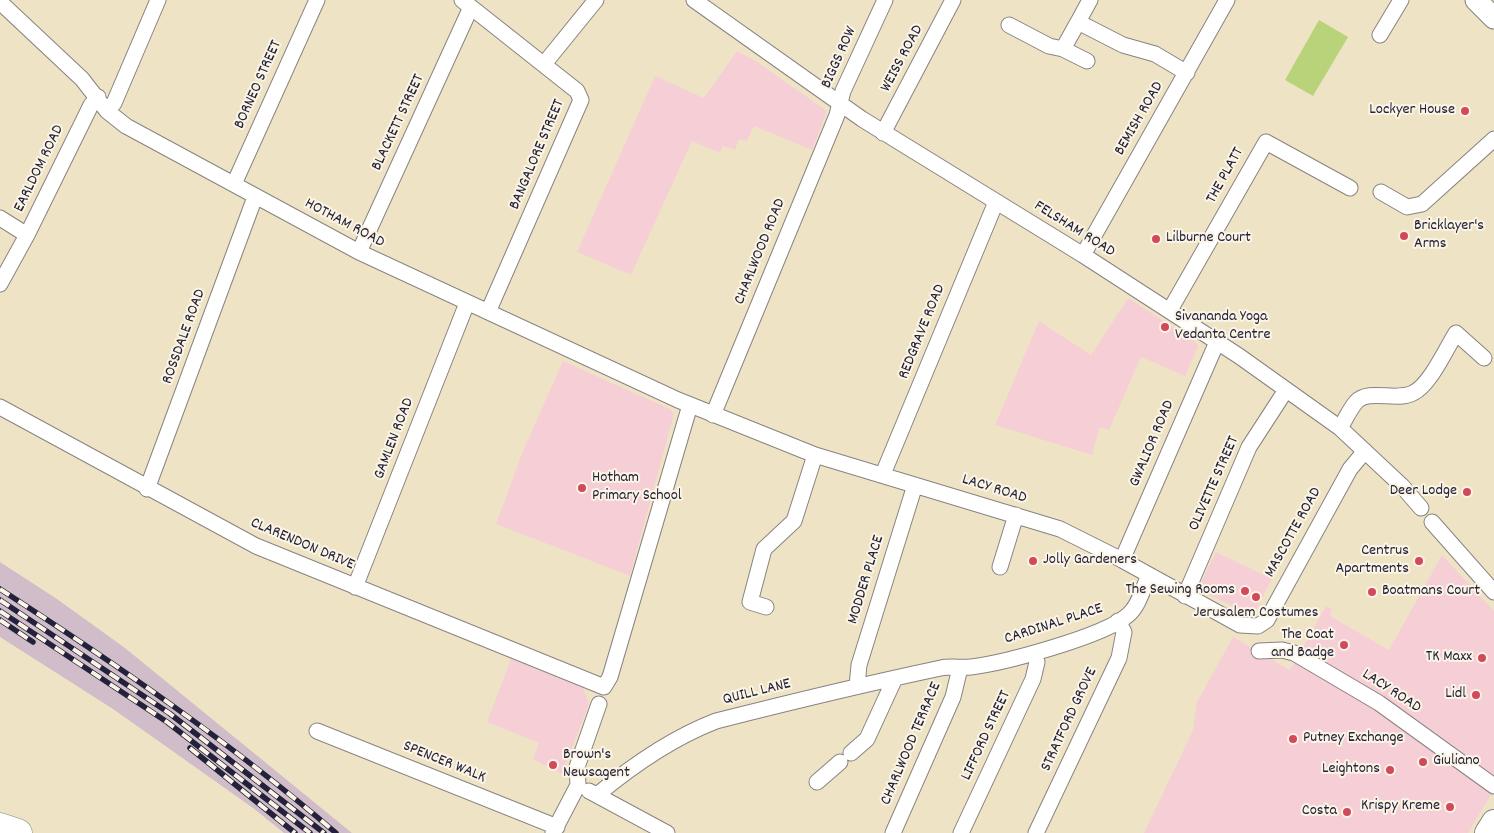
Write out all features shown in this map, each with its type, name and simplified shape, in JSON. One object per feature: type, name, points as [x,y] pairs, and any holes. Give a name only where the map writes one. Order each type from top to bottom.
[{"type":"highway","points":[[0,827],[18,833]]},
{"type":"main road","points":[[1476,0],[1494,18]]},
{"type":"main road","points":[[1487,833],[1494,822]]},
{"type":"street","points":[[107,111],[114,103],[158,0]]},
{"type":"street","name":"BORNEO STREET","points":[[234,184],[317,0]]},
{"type":"street","points":[[544,64],[596,0]]},
{"type":"street","name":"FELSHAM ROAD","points":[[694,0],[883,133],[1170,310],[1286,390],[1340,428],[1402,486],[1421,508]]},
{"type":"street","name":"BIGGS ROW","points":[[839,102],[885,0]]},
{"type":"street","name":"WEISS ROAD","points":[[883,133],[953,0]]},
{"type":"street","points":[[1063,49],[1090,0]]},
{"type":"street","name":"BEMISH ROAD","points":[[1083,255],[1227,0]]},
{"type":"street","points":[[1380,35],[1401,0]]},
{"type":"street","name":"HOTHAM ROAD","points":[[0,2],[98,97],[107,111],[126,126],[358,252],[713,415]]},
{"type":"street","name":"BANGALORE STREET","points":[[467,4],[578,91],[581,100],[488,312]]},
{"type":"street","name":"BLACKETT STREET","points":[[358,252],[467,4]]},
{"type":"street","points":[[1078,22],[1124,45],[1155,54],[1187,72]]},
{"type":"street","points":[[1009,25],[1049,46],[1063,49],[1087,61]]},
{"type":"street","name":"EARLDOM ROAD","points":[[0,284],[28,235],[90,105],[98,97]]},
{"type":"street","name":"CHARLWOOD ROAD","points":[[713,415],[837,115],[839,102]]},
{"type":"street","points":[[1380,192],[1407,207],[1422,204],[1494,138]]},
{"type":"street","name":"THE PLATT","points":[[1170,310],[1266,142],[1350,188]]},
{"type":"street","name":"ROSSDALE ROAD","points":[[147,489],[255,196]]},
{"type":"street","name":"REDGRAVE ROAD","points":[[883,474],[996,202]]},
{"type":"street","points":[[0,218],[28,235]]},
{"type":"street","name":"GAMLEN ROAD","points":[[355,587],[467,303]]},
{"type":"street","points":[[1340,428],[1357,401],[1366,396],[1390,397],[1413,393],[1429,377],[1456,333],[1484,358]]},
{"type":"street","name":"GWALIOR ROAD","points":[[1122,560],[1217,342]]},
{"type":"street","name":"OLIVETTE STREET","points":[[1185,596],[1249,447],[1286,390]]},
{"type":"street","name":"CLARENDON DRIVE","points":[[0,407],[147,489],[256,546],[604,686],[610,676],[690,405]]},
{"type":"street","name":"LACY ROAD","points":[[713,415],[814,455],[883,474],[1060,529],[1122,560],[1237,624],[1252,627]]},
{"type":"street","name":"MASCOTTE ROAD","points":[[1252,627],[1261,625],[1267,620],[1350,469],[1365,451]]},
{"type":"street","points":[[766,607],[750,602],[764,549],[794,521],[814,455]]},
{"type":"street","name":"MODDER PLACE","points":[[857,686],[860,665],[915,485]]},
{"type":"street","points":[[1000,567],[1016,515]]},
{"type":"street","points":[[1432,522],[1494,592]]},
{"type":"street","name":"CARDINAL PLACE","points":[[944,667],[960,668],[1034,653],[1102,630],[1129,615],[1135,607],[1149,576]]},
{"type":"street","name":"STRATFORD GROVE","points":[[1036,833],[1119,658],[1124,632],[1118,621]]},
{"type":"street","name":"LACY ROAD","points":[[1259,651],[1282,650],[1294,653],[1379,703],[1494,786]]},
{"type":"street","name":"LIFFORD STREET","points":[[961,833],[1033,679],[1036,662],[1034,653]]},
{"type":"street","name":"QUILL LANE","points":[[597,796],[650,755],[696,729],[716,721],[857,686],[944,667]]},
{"type":"street","name":"CHARLWOOD TERRACE","points":[[893,833],[953,697],[960,668]]},
{"type":"street","points":[[817,782],[867,739],[895,678]]},
{"type":"street","points":[[555,830],[578,786],[577,767],[599,704]]},
{"type":"street","name":"SPENCER WALK","points":[[317,732],[555,830]]},
{"type":"street","points":[[578,786],[667,833]]},
{"type":"shaded area","points":[[737,51],[756,61],[827,111],[812,150],[754,126],[747,141],[739,139],[735,150],[723,146],[720,153],[692,141],[631,275],[577,252],[655,76],[704,98]]},
{"type":"shaded area","points":[[1128,298],[1196,342],[1198,347],[1185,376],[1141,357],[1109,430],[1100,427],[1092,455],[995,425],[1039,321],[1091,355]]},
{"type":"shaded area","name":"Hotham Primary School","points":[[563,361],[670,409],[674,414],[630,576],[496,524],[522,453]]},
{"type":"shaded area","points":[[1216,552],[1272,579],[1254,614],[1250,615],[1209,595],[1199,587]]},
{"type":"shaded area","points":[[1442,555],[1494,611],[1494,790],[1468,833],[1144,833],[1193,730],[1197,702],[1233,637],[1290,670],[1326,606],[1332,609],[1330,616],[1389,650]]},
{"type":"shaded area","points":[[0,562],[57,599],[125,648],[352,833],[284,833],[253,808],[113,709],[0,637]]},
{"type":"shaded area","points":[[511,659],[583,688],[589,704],[562,774],[533,759],[539,743],[487,722]]},
{"type":"green space","points":[[1319,20],[1348,37],[1313,96],[1285,80]]},
{"type":"railway","points":[[0,589],[172,705],[256,767],[336,833]]},
{"type":"railway","points":[[0,600],[169,713],[324,833]]},
{"type":"railway","points":[[0,611],[167,722],[310,833]]},
{"type":"railway","points":[[0,620],[33,642]]},
{"type":"railway","points":[[190,748],[295,833]]},
{"type":"place","name":"Lockyer House","points":[[1465,111]]},
{"type":"place","name":"Bricklayer's Arms","points":[[1404,236]]},
{"type":"place","name":"Lilburne Court","points":[[1156,239]]},
{"type":"place","name":"Sivananda Yoga Vedanta Centre","points":[[1165,327]]},
{"type":"place","name":"Hotham Primary School","points":[[582,488]]},
{"type":"place","name":"Deer Lodge","points":[[1467,492]]},
{"type":"place","name":"Jolly Gardeners","points":[[1033,561]]},
{"type":"place","name":"Centrus Apartments","points":[[1419,561]]},
{"type":"place","name":"The Sewing Rooms","points":[[1245,591]]},
{"type":"place","name":"Boatmans Court","points":[[1372,592]]},
{"type":"place","name":"Jerusalem Costumes","points":[[1256,597]]},
{"type":"place","name":"The Coat and Badge","points":[[1344,645]]},
{"type":"place","name":"TK Maxx","points":[[1482,658]]},
{"type":"place","name":"Lidl","points":[[1476,695]]},
{"type":"place","name":"Putney Exchange","points":[[1293,739]]},
{"type":"place","name":"Giuliano","points":[[1423,762]]},
{"type":"place","name":"Brown's Newsagent","points":[[553,765]]},
{"type":"place","name":"Leightons","points":[[1390,770]]},
{"type":"place","name":"Krispy Kreme","points":[[1450,807]]},
{"type":"place","name":"Costa","points":[[1347,812]]}]
